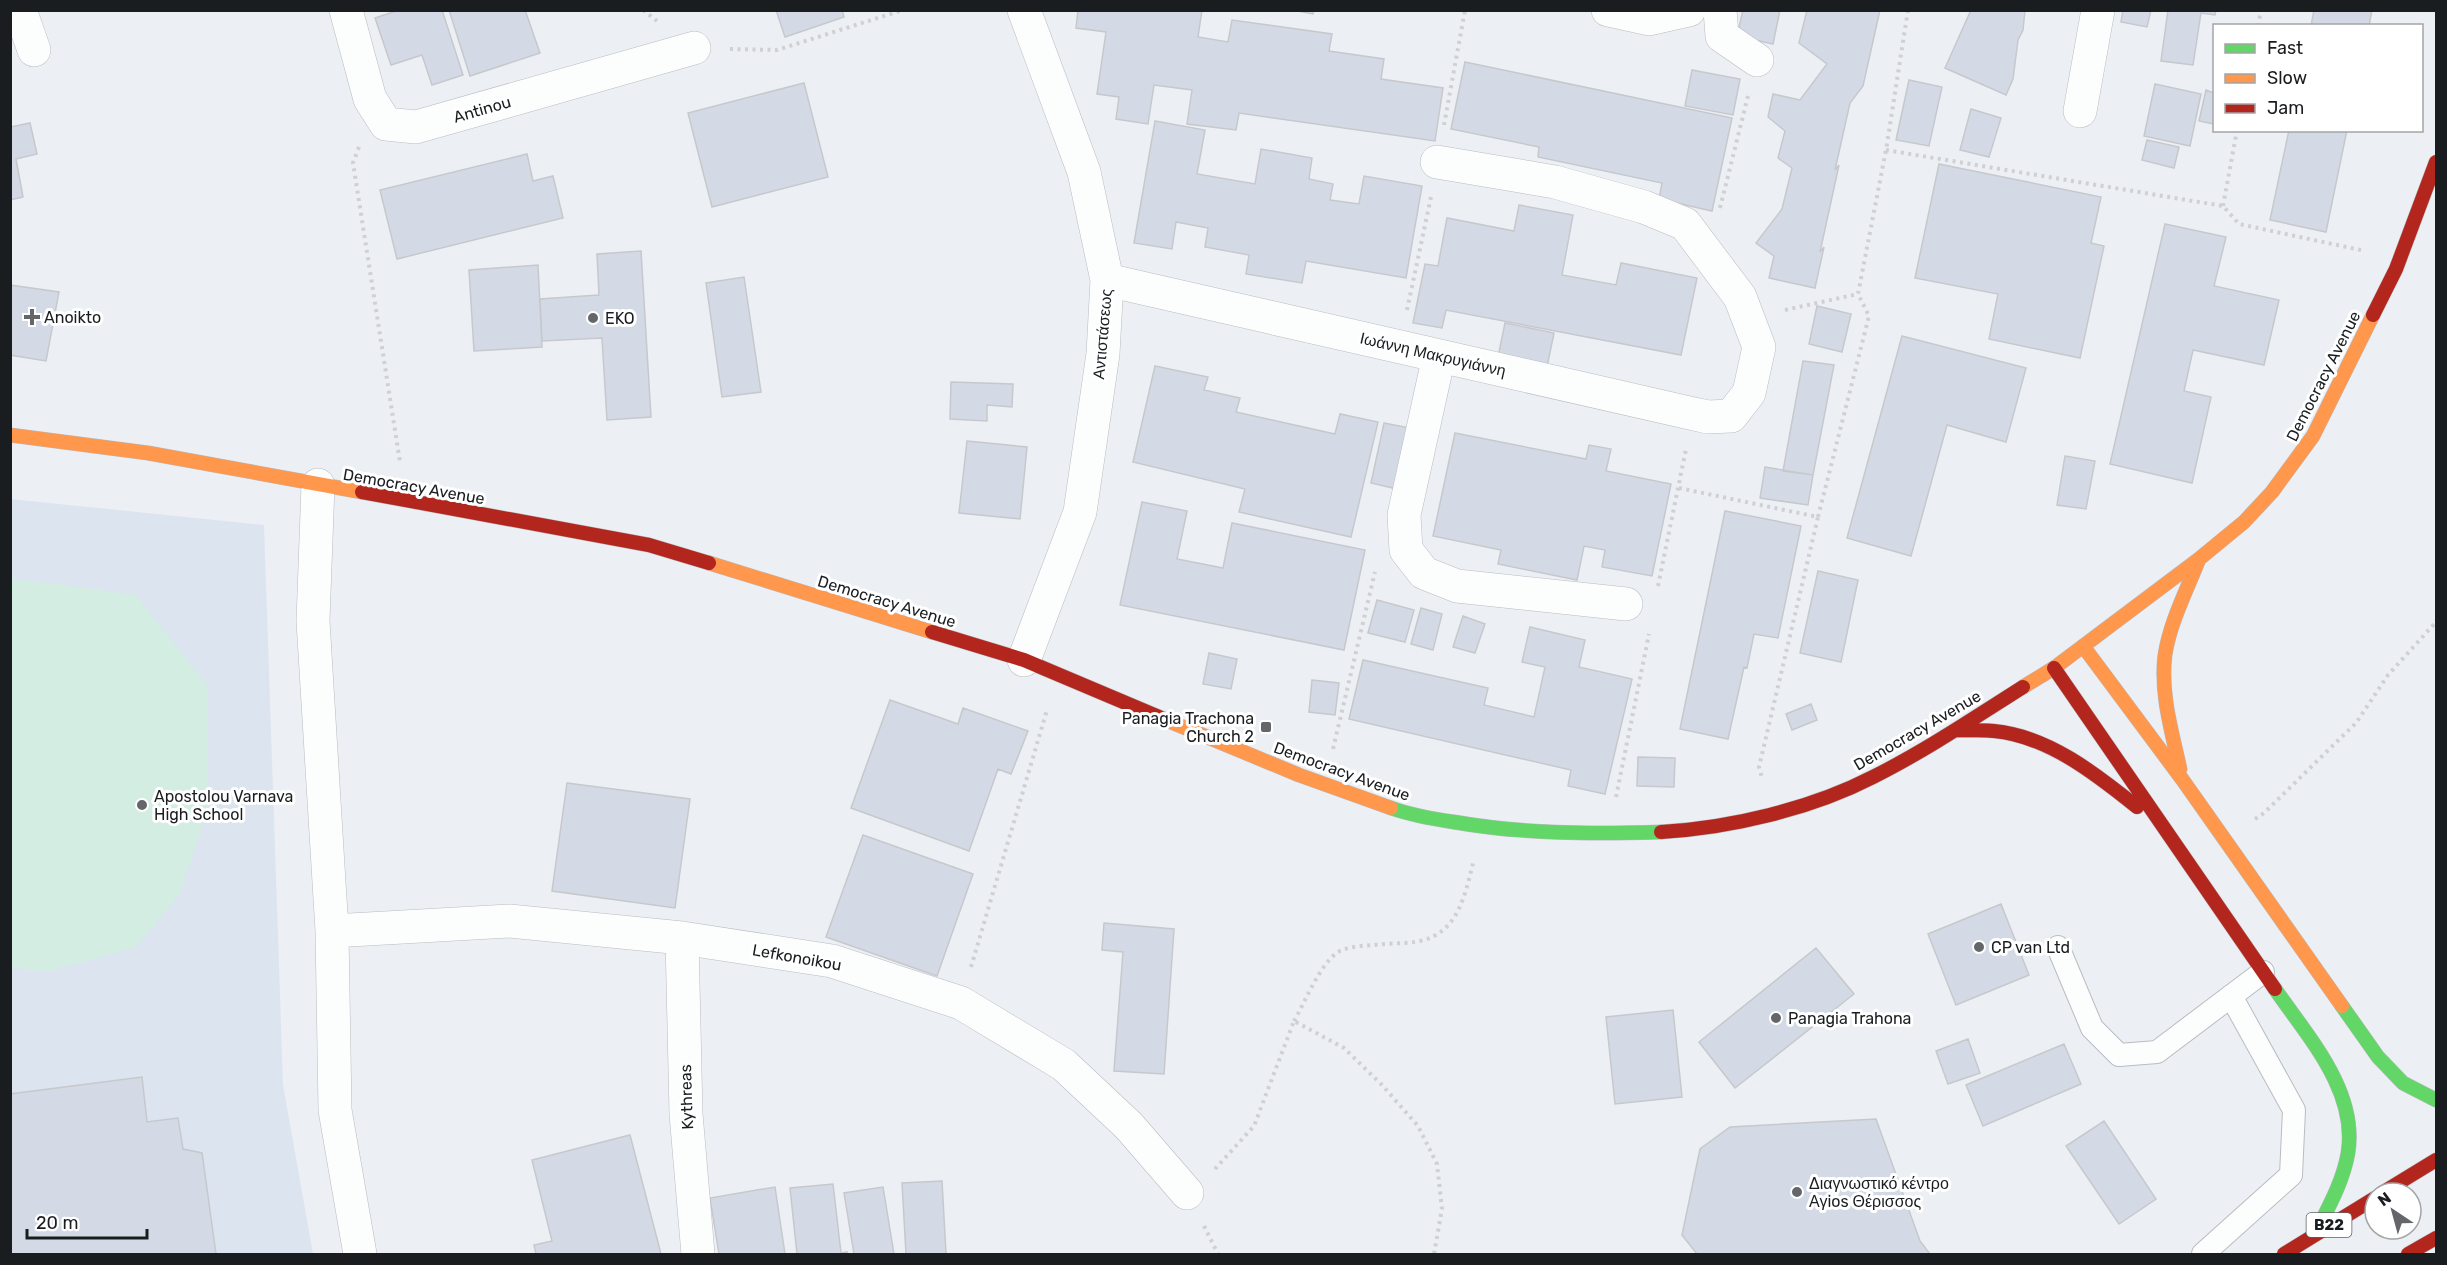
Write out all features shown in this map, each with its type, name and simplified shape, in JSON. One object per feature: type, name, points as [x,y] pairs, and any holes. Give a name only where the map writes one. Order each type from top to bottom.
[{"type":"main road","name":"Democracy Avenue","points":[[10,435],[148,453],[649,544],[1024,660],[1325,784],[1396,810],[1506,830],[1580,834],[1664,832],[1748,820],[1810,803],[1872,778],[1956,730],[2054,668],[2199,559],[2244,522],[2272,492],[2313,436],[2400,258],[2436,162]]},
{"type":"main road","points":[[2182,779],[2168,713],[2164,681],[2166,653],[2199,559]]},
{"type":"main road","points":[[2083,646],[2182,779],[2378,1057],[2403,1083],[2436,1100]]},
{"type":"main road","points":[[2054,668],[2327,1065],[2343,1098],[2350,1128],[2349,1155],[2342,1179],[2315,1234]]},
{"type":"main road","points":[[1956,730],[1994,731],[2015,735],[2067,756],[2097,775],[2162,826]]},
{"type":"main road","points":[[2402,1181],[2436,1160]]},
{"type":"main road","name":"B22","points":[[2284,1254],[2363,1205]]},
{"type":"main road","points":[[2408,1254],[2436,1238]]},
{"type":"street","points":[[20,10],[34,50]]},
{"type":"street","points":[[346,10],[370,99],[375,108]]},
{"type":"street","name":"Αντιστάσεως","points":[[1024,10],[1084,172],[1107,280],[1103,354],[1080,512],[1024,660]]},
{"type":"street","points":[[1608,10],[1649,19],[1689,10]]},
{"type":"street","points":[[1720,10],[1722,36],[1757,60]]},
{"type":"street","points":[[2080,111],[2098,10]]},
{"type":"street","name":"Antinou","points":[[375,108],[386,124],[416,128],[694,48]]},
{"type":"street","points":[[1437,162],[1555,182],[1644,207],[1685,224],[1740,297],[1748,318]]},
{"type":"street","name":"Ιωάννη Μακρυγιάννη","points":[[1107,280],[1708,417],[1731,416],[1749,393],[1759,348],[1748,318]]},
{"type":"street","points":[[1439,356],[1404,515],[1406,550],[1424,573],[1457,586],[1626,604]]},
{"type":"street","points":[[318,485],[314,621],[332,932],[335,1110],[360,1254]]},
{"type":"street","name":"Lefkonoikou","points":[[332,932],[509,921],[682,938],[832,961],[961,1003],[1064,1065],[1129,1126],[1187,1193]]},
{"type":"street","name":"Kythreas","points":[[682,938],[686,1114],[698,1254]]},
{"type":"lane","points":[[2058,947],[2092,1028],[2120,1055],[2157,1052],[2263,972]]},
{"type":"lane","points":[[2203,1254],[2291,1174],[2294,1110],[2231,996]]},
{"type":"path","points":[[694,48],[777,50],[903,10]]},
{"type":"path","points":[[1771,813],[1759,767],[1818,517],[1869,316],[1858,294],[1886,150],[1908,10]]},
{"type":"path","points":[[1708,252],[1757,60]]},
{"type":"path","points":[[375,108],[353,163],[406,501]]},
{"type":"path","points":[[2223,206],[2237,132]]},
{"type":"path","points":[[1886,150],[2223,206],[2240,224],[2400,258]]},
{"type":"path","points":[[1748,318],[1858,294]]},
{"type":"path","points":[[1678,488],[1818,517]]},
{"type":"path","points":[[1325,784],[1378,561],[1406,550]]},
{"type":"path","points":[[2225,840],[2264,813],[2355,723],[2388,675],[2436,622]]},
{"type":"path","points":[[961,1003],[1057,674]]},
{"type":"path","points":[[1187,1193],[1224,1161],[1254,1126],[1294,1021],[1326,964],[1338,952],[1352,947],[1421,941],[1444,930],[1464,902],[1482,827]]},
{"type":"path","points":[[1294,1021],[1344,1048],[1418,1126],[1437,1164],[1442,1209],[1434,1254]]},
{"type":"shaded area","name":"Apostolou Varnava High School","points":[[10,499],[264,525],[283,1085],[313,1254],[11,1254]]},
{"type":"green space","points":[[10,578],[136,595],[207,685],[208,808],[179,895],[135,948],[45,972],[11,967]]},
{"type":"building","points":[[399,10],[442,10],[463,75],[432,85],[422,55],[391,65],[375,18]]},
{"type":"building","points":[[449,10],[525,10],[540,53],[470,76]]},
{"type":"building","points":[[776,10],[842,10],[844,17],[785,37]]},
{"type":"building","points":[[1078,10],[1202,10],[1198,37],[1228,42],[1232,20],[1332,34],[1329,51],[1384,59],[1381,79],[1443,88],[1435,141],[1239,113],[1236,130],[1187,124],[1192,90],[1154,85],[1148,124],[1116,119],[1119,97],[1097,94],[1106,32],[1076,28]]},
{"type":"building","points":[[1292,10],[1314,10],[1313,14]]},
{"type":"building","points":[[1743,10],[1780,10],[1773,44],[1737,36]]},
{"type":"building","points":[[1807,10],[1880,10],[1863,86],[1850,103],[1835,170],[1839,165],[1820,252],[1824,247],[1815,288],[1769,278],[1774,256],[1756,243],[1782,209],[1792,168],[1778,158],[1785,131],[1768,117],[1773,94],[1800,100],[1827,64],[1799,43]]},
{"type":"building","points":[[1971,10],[2025,10],[2013,79],[2006,95],[1945,68]]},
{"type":"building","points":[[2123,10],[2151,10],[2147,27],[2121,22]]},
{"type":"building","points":[[2168,10],[2216,10],[2215,15],[2201,13],[2193,65],[2161,61]]},
{"type":"building","points":[[2314,10],[2372,10],[2369,24],[2311,24]]},
{"type":"building","points":[[1465,62],[1732,118],[1712,211],[1659,199],[1662,183],[1538,157],[1539,147],[1451,129]]},
{"type":"building","points":[[1692,70],[1740,79],[1733,115],[1685,106]]},
{"type":"building","points":[[1909,80],[1942,87],[1929,146],[1896,140]]},
{"type":"building","points":[[804,83],[828,177],[712,207],[688,113]]},
{"type":"building","points":[[2155,84],[2201,94],[2190,146],[2144,136]]},
{"type":"building","points":[[2206,90],[2213,93],[2213,124],[2199,121]]},
{"type":"building","points":[[1971,109],[2001,118],[1989,157],[1960,150]]},
{"type":"building","points":[[1155,121],[1205,130],[1197,174],[1255,184],[1261,149],[1312,158],[1309,179],[1333,184],[1330,200],[1359,204],[1364,176],[1422,186],[1406,278],[1306,261],[1302,283],[1246,274],[1249,255],[1205,247],[1208,228],[1176,222],[1172,249],[1134,243]]},
{"type":"building","points":[[30,123],[37,154],[16,159],[23,197],[10,200],[10,127]]},
{"type":"building","points":[[2289,132],[2347,132],[2326,232],[2270,220]]},
{"type":"building","points":[[2147,140],[2179,147],[2174,168],[2142,160]]},
{"type":"building","points":[[527,154],[533,181],[553,176],[563,218],[397,259],[380,190]]},
{"type":"building","points":[[1939,164],[2101,197],[2091,243],[2104,246],[2080,358],[1989,339],[1998,294],[1915,278]]},
{"type":"building","points":[[1519,205],[1573,215],[1562,275],[1616,285],[1621,263],[1697,278],[1681,355],[1446,310],[1442,328],[1413,323],[1425,264],[1438,266],[1447,218],[1514,231]]},
{"type":"building","points":[[2165,224],[2226,237],[2214,286],[2279,300],[2264,365],[2193,350],[2184,391],[2211,397],[2192,483],[2110,464]]},
{"type":"building","name":"EKO","points":[[641,251],[651,417],[607,420],[602,338],[542,341],[540,299],[599,295],[597,254]]},
{"type":"building","points":[[538,265],[542,347],[474,351],[469,270]]},
{"type":"building","points":[[744,277],[761,392],[722,397],[706,283]]},
{"type":"building","points":[[10,285],[59,292],[46,361],[10,355]]},
{"type":"building","points":[[1817,306],[1851,314],[1842,352],[1809,344]]},
{"type":"building","points":[[1505,323],[1554,333],[1547,367],[1498,357]]},
{"type":"building","points":[[1902,336],[2026,368],[2006,442],[1947,425],[1911,556],[1847,538]]},
{"type":"building","points":[[1803,361],[1834,365],[1813,475],[1783,471]]},
{"type":"building","points":[[1155,366],[1208,377],[1204,390],[1240,398],[1236,412],[1335,434],[1340,414],[1378,422],[1351,537],[1239,512],[1245,489],[1133,462]]},
{"type":"building","points":[[951,382],[1013,384],[1012,407],[987,405],[987,421],[950,419]]},
{"type":"building","points":[[1384,423],[1410,428],[1397,489],[1371,483]]},
{"type":"building","points":[[1455,433],[1586,459],[1589,445],[1611,449],[1606,471],[1671,484],[1652,576],[1602,567],[1605,550],[1584,546],[1577,580],[1498,564],[1501,550],[1433,536]]},
{"type":"building","points":[[967,441],[1027,447],[1020,519],[959,513]]},
{"type":"building","points":[[2065,456],[2095,461],[2086,509],[2057,505]]},
{"type":"building","points":[[1765,467],[1813,475],[1808,505],[1760,498]]},
{"type":"building","points":[[1142,502],[1187,511],[1177,559],[1223,568],[1232,523],[1365,550],[1344,650],[1120,605]]},
{"type":"building","points":[[1725,511],[1801,526],[1778,638],[1754,634],[1728,739],[1680,729]]},
{"type":"building","points":[[1818,571],[1858,580],[1841,662],[1800,653]]},
{"type":"building","points":[[1377,600],[1414,610],[1405,642],[1368,633]]},
{"type":"building","points":[[1421,608],[1442,614],[1433,650],[1411,644]]},
{"type":"building","points":[[1463,616],[1485,624],[1475,653],[1453,647]]},
{"type":"building","points":[[1530,627],[1585,640],[1579,667],[1632,679],[1605,794],[1568,786],[1571,770],[1349,719],[1363,660],[1488,688],[1484,705],[1534,717],[1545,667],[1522,662]]},
{"type":"building","points":[[1209,653],[1237,659],[1231,689],[1203,684]]},
{"type":"building","points":[[1312,680],[1339,683],[1335,715],[1309,712]]},
{"type":"building","points":[[890,700],[958,724],[963,708],[1028,731],[1011,774],[998,769],[969,851],[851,808]]},
{"type":"building","points":[[1811,704],[1817,720],[1792,730],[1786,714]]},
{"type":"building","points":[[1638,757],[1675,758],[1674,787],[1637,786]]},
{"type":"building","points":[[567,783],[690,799],[675,908],[552,891]]},
{"type":"building","points":[[863,835],[973,874],[937,976],[826,937]]},
{"type":"building","points":[[2001,904],[2029,975],[1956,1005],[1928,934]]},
{"type":"building","points":[[1104,923],[1174,929],[1164,1074],[1114,1071],[1123,952],[1102,950]]},
{"type":"building","name":"Panagia Trahona","points":[[1816,948],[1854,994],[1735,1088],[1699,1042]]},
{"type":"building","points":[[1673,1010],[1682,1097],[1615,1104],[1606,1017]]},
{"type":"building","points":[[1968,1039],[1980,1073],[1948,1084],[1936,1051]]},
{"type":"building","points":[[2064,1044],[2081,1084],[1983,1126],[1966,1085]]},
{"type":"building","points":[[142,1077],[147,1122],[178,1118],[183,1149],[202,1153],[216,1254],[10,1254],[10,1094]]},
{"type":"building","name":"Διαγνωστικό κέντρο Αγios Θέρισσος","points":[[1876,1119],[1920,1241],[1930,1254],[1697,1254],[1682,1235],[1700,1149],[1730,1127]]},
{"type":"building","points":[[2104,1121],[2156,1199],[2119,1224],[2066,1146]]},
{"type":"building","points":[[630,1135],[661,1254],[536,1254],[534,1245],[552,1241],[532,1160]]},
{"type":"building","points":[[942,1181],[946,1254],[906,1254],[902,1183]]},
{"type":"building","points":[[833,1184],[841,1253],[847,1252],[847,1254],[797,1254],[790,1188]]},
{"type":"building","points":[[775,1187],[785,1254],[719,1254],[710,1198]]},
{"type":"building","points":[[883,1187],[894,1254],[854,1254],[844,1193]]},
{"type":"traffic: fast","points":[[1391,808],[1430,818],[1506,829],[1583,833],[1661,832]]},
{"type":"traffic: fast","points":[[2275,989],[2328,1066],[2345,1108],[2349,1130],[2348,1153],[2343,1174],[2315,1234]]},
{"type":"traffic: fast","points":[[2342,1006],[2378,1057],[2403,1083],[2436,1100]]},
{"type":"traffic: slow","points":[[2023,687],[2054,668],[2199,559],[2244,522],[2272,492],[2313,436],[2373,315]]},
{"type":"traffic: slow","points":[[10,435],[148,453],[362,492]]},
{"type":"traffic: slow","points":[[2180,769],[2165,698],[2165,655],[2175,618],[2199,559]]},
{"type":"traffic: slow","points":[[709,563],[932,632]]},
{"type":"traffic: slow","points":[[2083,646],[2182,779],[2342,1006]]},
{"type":"traffic: slow","points":[[1159,717],[1299,775],[1391,808]]},
{"type":"traffic: jam","points":[[2373,315],[2396,269],[2436,162]]},
{"type":"traffic: jam","points":[[362,492],[649,545],[709,563]]},
{"type":"traffic: jam","points":[[932,632],[1024,660],[1159,717]]},
{"type":"traffic: jam","points":[[2054,668],[2275,989]]},
{"type":"traffic: jam","points":[[1661,832],[1742,821],[1823,799],[1873,777],[1911,756],[2023,687]]},
{"type":"traffic: jam","points":[[1956,730],[1994,731],[2033,740],[2070,758],[2137,807]]},
{"type":"traffic: jam","points":[[2402,1181],[2436,1160]]},
{"type":"traffic: jam","points":[[2284,1254],[2363,1205]]},
{"type":"traffic: jam","points":[[2408,1254],[2436,1238]]},
{"type":"place","name":"Anoikto","points":[[32,317]]},
{"type":"place","name":"EKO","points":[[593,318]]},
{"type":"place","name":"Panagia Trachona Church 2","points":[[1266,727]]},
{"type":"place","name":"Apostolou Varnava High School","points":[[142,805]]},
{"type":"place","name":"CP van Ltd","points":[[1979,947]]},
{"type":"place","name":"Panagia Trahona","points":[[1776,1018]]},
{"type":"place","name":"Διαγνωστικό κέντρο Αγios Θέρισσος","points":[[1797,1192]]}]
